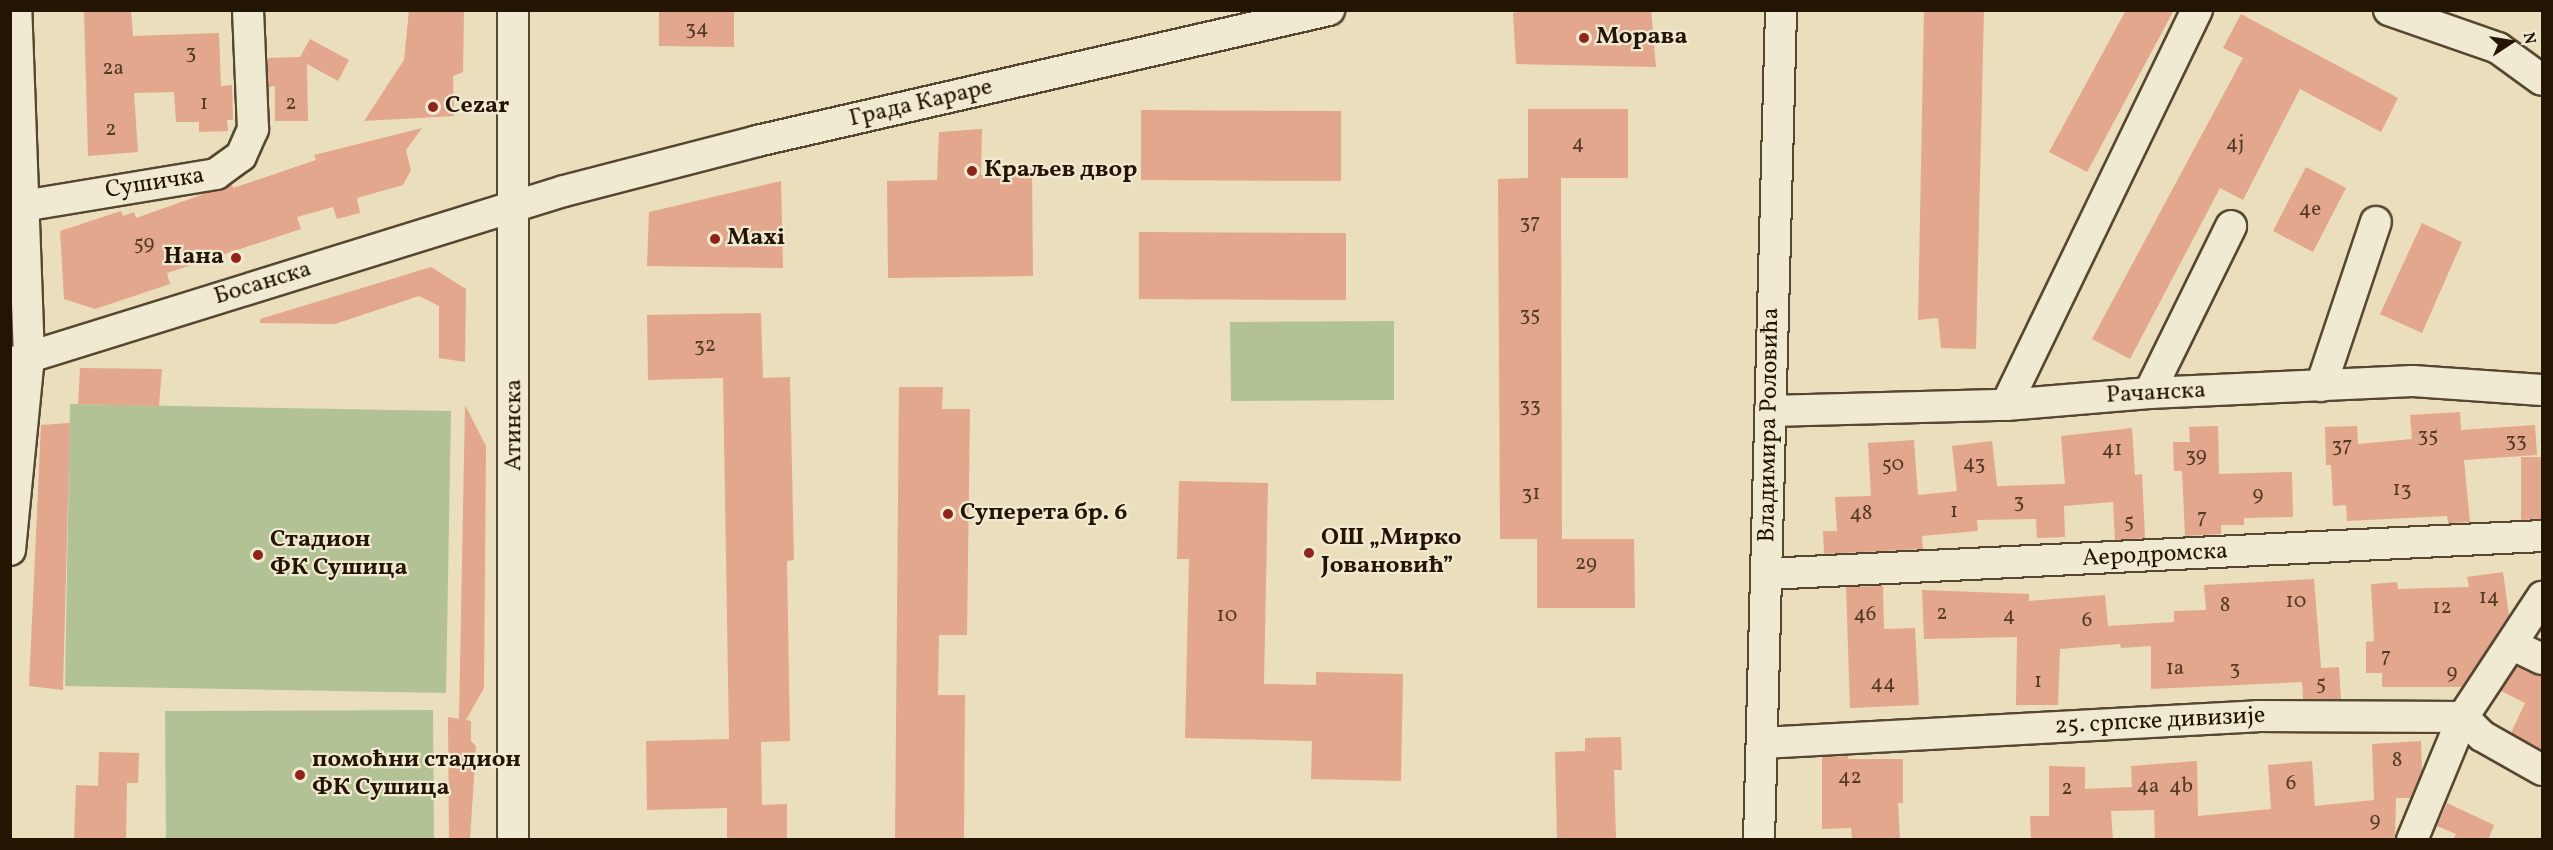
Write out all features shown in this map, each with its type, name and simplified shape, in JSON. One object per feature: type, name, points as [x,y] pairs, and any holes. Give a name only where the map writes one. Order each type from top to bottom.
[{"type":"street","points":[[10,550],[20,360],[23,206],[13,43],[16,10]]},
{"type":"street","name":"Сушичка","points":[[23,206],[216,174],[241,156],[253,129],[248,10]]},
{"type":"street","name":"Атинска","points":[[513,10],[516,206],[513,840]]},
{"type":"street","name":"Града Караре","points":[[516,206],[757,141],[1329,10]]},
{"type":"street","name":"Владимира Роловића","points":[[1759,840],[1781,10]]},
{"type":"street","points":[[2006,405],[2197,10]]},
{"type":"street","points":[[2388,10],[2498,48],[2542,80]]},
{"type":"street","name":"Босанска","points":[[20,360],[516,206]]},
{"type":"street","points":[[2321,386],[2376,222]]},
{"type":"street","points":[[2149,393],[2231,226]]},
{"type":"street","name":"Рачанска","points":[[1770,411],[2006,405],[2149,393],[2413,381],[2542,390]]},
{"type":"street","name":"Аеродромска","points":[[1766,574],[2542,536]]},
{"type":"street","points":[[2412,840],[2463,717],[2513,645],[2542,597]]},
{"type":"street","points":[[2513,645],[2542,658]]},
{"type":"street","name":"25. српске дивизије","points":[[1762,743],[2257,716],[2463,717]]},
{"type":"street","points":[[2463,717],[2482,736],[2542,770]]},
{"type":"green space","points":[[1394,321],[1394,400],[1231,401],[1230,322]]},
{"type":"green space","name":"Стадион ФК Сушица","points":[[70,404],[451,411],[446,693],[65,686]]},
{"type":"green space","name":"помоћни стадион ФК Сушица","points":[[433,710],[434,839],[166,839],[165,711]]},
{"type":"building","points":[[84,10],[131,10],[133,36],[219,33],[221,86],[232,85],[233,120],[227,120],[228,131],[199,132],[199,122],[176,122],[174,92],[134,93],[138,152],[88,156]]},
{"type":"building","points":[[409,10],[464,10],[463,72],[453,76],[454,116],[364,121],[404,60]]},
{"type":"building","points":[[659,10],[734,10],[734,47],[659,46]]},
{"type":"building","name":"Морава","points":[[1528,10],[1651,10],[1656,67],[1516,64],[1513,13]]},
{"type":"building","points":[[1924,10],[1984,10],[1976,349],[1941,348],[1938,318],[1918,320]]},
{"type":"building","points":[[2126,10],[2174,10],[2087,172],[2049,152]]},
{"type":"building","points":[[2241,14],[2398,98],[2381,132],[2300,89],[2243,200],[2220,188],[2130,359],[2092,339],[2243,58],[2223,48]]},
{"type":"building","points":[[310,39],[349,60],[338,81],[307,64],[308,121],[275,121],[275,86],[268,87],[268,58],[300,57]]},
{"type":"building","points":[[1528,109],[1628,109],[1628,178],[1561,178],[1562,539],[1634,539],[1635,608],[1537,608],[1537,539],[1500,539],[1498,179],[1528,178]]},
{"type":"building","points":[[1141,110],[1341,111],[1341,181],[1141,180]]},
{"type":"building","points":[[422,128],[406,150],[411,170],[403,185],[357,198],[360,213],[337,219],[333,207],[297,217],[301,229],[167,273],[170,284],[95,309],[64,299],[60,231],[121,211],[123,216],[134,212],[136,218],[232,184],[233,188],[316,160],[314,155]]},
{"type":"building","points":[[982,129],[981,175],[1032,168],[1033,276],[888,278],[887,181],[937,180],[939,132]]},
{"type":"building","points":[[2306,167],[2346,188],[2313,252],[2273,231]]},
{"type":"building","name":"Maxi","points":[[781,181],[783,268],[647,266],[649,212]]},
{"type":"building","points":[[2422,223],[2462,242],[2422,333],[2380,314]]},
{"type":"building","points":[[1139,232],[1346,233],[1346,300],[1139,299]]},
{"type":"building","points":[[431,267],[466,289],[465,362],[439,358],[439,306],[419,296],[335,324],[260,323],[260,319]]},
{"type":"building","points":[[761,313],[763,378],[790,377],[794,560],[787,561],[790,741],[761,742],[762,805],[787,804],[787,840],[727,840],[727,808],[647,810],[646,741],[729,739],[723,378],[648,380],[647,315]]},
{"type":"building","points":[[80,368],[162,369],[159,406],[78,404]]},
{"type":"building","points":[[899,387],[943,387],[942,409],[970,409],[967,635],[939,635],[938,695],[965,695],[964,840],[895,840]]},
{"type":"building","points":[[465,405],[486,446],[484,688],[466,720],[471,721],[471,741],[476,746],[470,840],[449,840],[448,717],[459,719]]},
{"type":"building","points":[[2460,412],[2461,430],[2535,425],[2537,455],[2464,460],[2470,522],[2448,523],[2447,516],[2347,521],[2346,505],[2333,506],[2331,465],[2326,465],[2325,427],[2357,426],[2358,444],[2412,439],[2410,415]]},
{"type":"building","points":[[70,423],[63,690],[29,686],[41,425]]},
{"type":"building","points":[[2218,426],[2219,474],[2292,472],[2293,517],[2244,518],[2244,525],[2221,525],[2221,534],[2185,536],[2182,471],[2174,471],[2173,442],[2190,442],[2189,427]]},
{"type":"building","points":[[2132,428],[2135,475],[2142,474],[2145,538],[2115,540],[2113,502],[2064,506],[2065,537],[2037,538],[2036,519],[1977,520],[1978,531],[1922,536],[1923,549],[1824,554],[1823,531],[1837,531],[1835,497],[1871,496],[1868,443],[1914,440],[1918,495],[1957,491],[1952,446],[1992,441],[1997,486],[2065,484],[2061,436]]},
{"type":"building","points":[[2521,457],[2542,457],[2542,519],[2521,520]]},
{"type":"building","name":"ОШ „Мирко Јовановић”","points":[[1179,481],[1268,483],[1264,684],[1316,685],[1316,672],[1403,674],[1401,781],[1311,779],[1312,741],[1185,738],[1189,559],[1177,559]]},
{"type":"building","points":[[2503,572],[2509,615],[2462,687],[2382,687],[2382,673],[2366,673],[2366,642],[2374,641],[2371,584],[2397,582],[2398,589],[2469,587],[2467,577]]},
{"type":"building","points":[[2314,579],[2321,668],[2339,667],[2341,699],[2303,699],[2302,682],[2151,689],[2151,646],[2121,648],[2120,644],[2060,649],[2058,705],[2016,705],[2017,637],[1924,639],[1922,590],[2029,594],[2029,601],[2105,595],[2108,626],[2174,622],[2174,611],[2206,610],[2204,585]]},
{"type":"building","points":[[1883,586],[1884,629],[1915,628],[1919,705],[1850,708],[1846,587]]},
{"type":"building","points":[[2517,666],[2542,676],[2542,750],[2511,733],[2525,703],[2501,691]]},
{"type":"building","points":[[1621,737],[1622,770],[1614,770],[1616,840],[1557,840],[1555,752],[1585,751],[1585,738]]},
{"type":"building","points":[[2421,741],[2422,771],[2411,798],[2396,798],[2395,840],[2155,840],[2154,810],[2111,811],[2113,840],[2031,840],[2030,816],[2049,816],[2049,766],[2085,767],[2085,789],[2132,787],[2131,766],[2197,761],[2198,816],[2271,809],[2268,765],[2312,761],[2315,806],[2374,800],[2372,744]]},
{"type":"building","points":[[99,752],[139,753],[138,783],[127,783],[126,840],[74,840],[76,785],[98,786]]},
{"type":"building","points":[[1848,756],[1848,759],[1903,759],[1903,803],[1898,803],[1900,840],[1852,840],[1851,828],[1822,829],[1822,757]]},
{"type":"building","points":[[2447,803],[2494,825],[2488,840],[2453,840],[2456,834],[2437,826]]},
{"type":"place","name":"Морава","points":[[1584,38]]},
{"type":"place","name":"Cezar","points":[[433,107]]},
{"type":"place","name":"Краљев двор","points":[[972,171]]},
{"type":"place","name":"Maxi","points":[[715,239]]},
{"type":"place","name":"Нана","points":[[236,258]]},
{"type":"place","name":"Суперета бр. 6","points":[[948,514]]},
{"type":"place","name":"ОШ „Мирко Јовановић”","points":[[1309,553]]},
{"type":"place","name":"Стадион ФК Сушица","points":[[258,555]]},
{"type":"place","name":"помоћни стадион ФК Сушица","points":[[300,775]]}]
